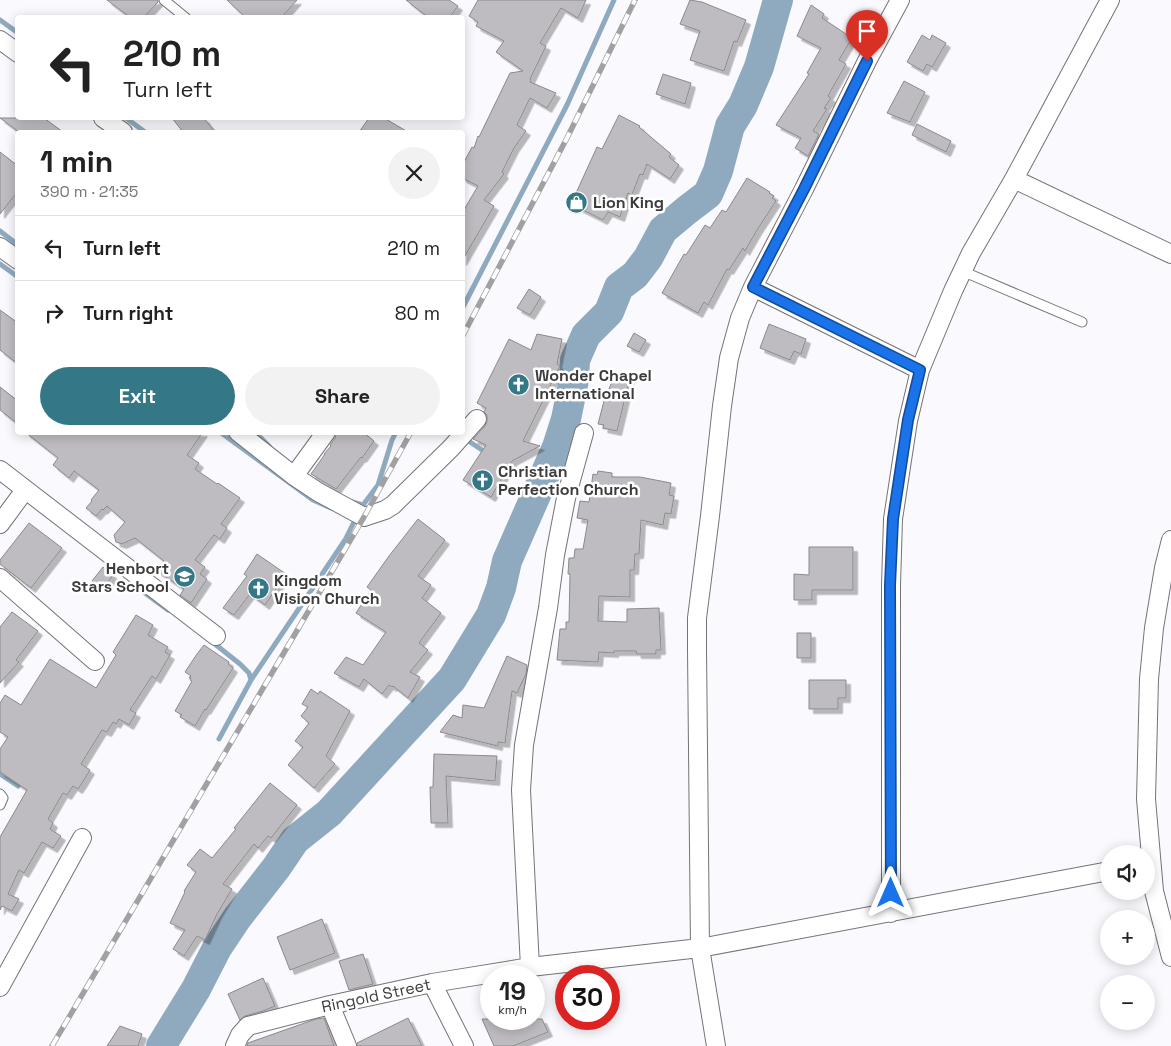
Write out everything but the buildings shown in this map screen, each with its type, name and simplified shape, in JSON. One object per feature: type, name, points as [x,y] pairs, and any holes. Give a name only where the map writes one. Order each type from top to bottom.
[{"type":"street","points":[[716,1046],[700,948],[696,649],[697,618],[729,358],[740,318],[753,287],[867,61],[900,0]]},
{"type":"street","points":[[891,912],[890,585],[893,528],[898,480],[908,420],[920,370],[971,253],[1014,179],[1110,0]]},
{"type":"street","points":[[0,40],[15,51]]},
{"type":"street","points":[[106,120],[120,130]]},
{"type":"street","points":[[1014,179],[1171,254]]},
{"type":"street","points":[[0,247],[15,258]]},
{"type":"street","points":[[753,287],[920,370]]},
{"type":"street","points":[[465,432],[477,419]]},
{"type":"street","points":[[530,965],[521,790],[524,745],[555,555],[566,498],[584,434]]},
{"type":"street","points":[[242,435],[294,476],[318,492],[364,517],[385,510],[392,505],[463,435]]},
{"type":"street","points":[[294,476],[324,435]]},
{"type":"street","points":[[0,470],[216,636]]},
{"type":"street","points":[[0,524],[25,490]]},
{"type":"street","points":[[1148,845],[1146,799],[1149,679],[1154,628],[1164,568],[1171,540]]},
{"type":"street","points":[[0,578],[95,661]]},
{"type":"street","points":[[0,986],[82,838]]},
{"type":"street","name":"Ringold Street","points":[[545,965],[700,948],[1100,873]]},
{"type":"street","points":[[1155,895],[1171,957]]},
{"type":"street","name":"Ringold Street","points":[[234,1046],[248,1026],[330,1004],[480,975]]},
{"type":"street","points":[[432,983],[464,1046]]},
{"type":"street","points":[[330,1004],[347,1046]]},
{"type":"lane","points":[[164,0],[182,15]]},
{"type":"lane","points":[[962,272],[1082,322]]},
{"type":"lane","points":[[0,794],[3,798],[0,805]]},
{"type":"waterway","points":[[465,303],[567,105],[614,0]]},
{"type":"waterway","points":[[161,1046],[196,989],[217,948],[295,840],[329,813],[452,679],[491,615],[501,588],[507,561],[557,447],[566,419],[574,380],[575,360],[586,335],[609,312],[619,287],[635,275],[648,258],[663,230],[708,194],[718,171],[730,126],[743,105],[759,67],[778,0]]},
{"type":"waterway","points":[[0,20],[15,31]]},
{"type":"waterway","points":[[129,120],[142,130]]},
{"type":"waterway","points":[[0,231],[15,243]]},
{"type":"waterway","points":[[0,264],[15,275]]},
{"type":"waterway","points":[[224,435],[313,500],[331,508]]},
{"type":"waterway","points":[[258,435],[269,446]]},
{"type":"waterway","points":[[352,502],[363,505],[378,485],[394,435]]},
{"type":"waterway","points":[[464,438],[488,454]]},
{"type":"waterway","points":[[504,464],[513,470],[543,482]]},
{"type":"waterway","points":[[219,739],[251,680],[345,540],[355,520],[352,518]]},
{"type":"waterway","points":[[138,588],[168,610]]},
{"type":"waterway","points":[[211,641],[240,664],[249,673],[251,680]]},
{"type":"waterway","points":[[0,774],[18,786]]},
{"type":"railway","points":[[465,331],[567,138],[635,0]]},
{"type":"railway","points":[[52,1046],[364,517],[409,435]]},
{"type":"place","name":"Lion King","points":[[577,202]]},
{"type":"place","name":"Wonder Chapel International","points":[[519,384]]},
{"type":"place","name":"Christian Perfection Church","points":[[482,480]]},
{"type":"place","name":"Henbort Stars School","points":[[185,577]]},
{"type":"place","name":"Kingdom Vision Church","points":[[258,589]]},
{"type":"route","points":[[867,61],[753,287],[920,370],[908,420],[893,519],[890,585],[891,893]]}]
